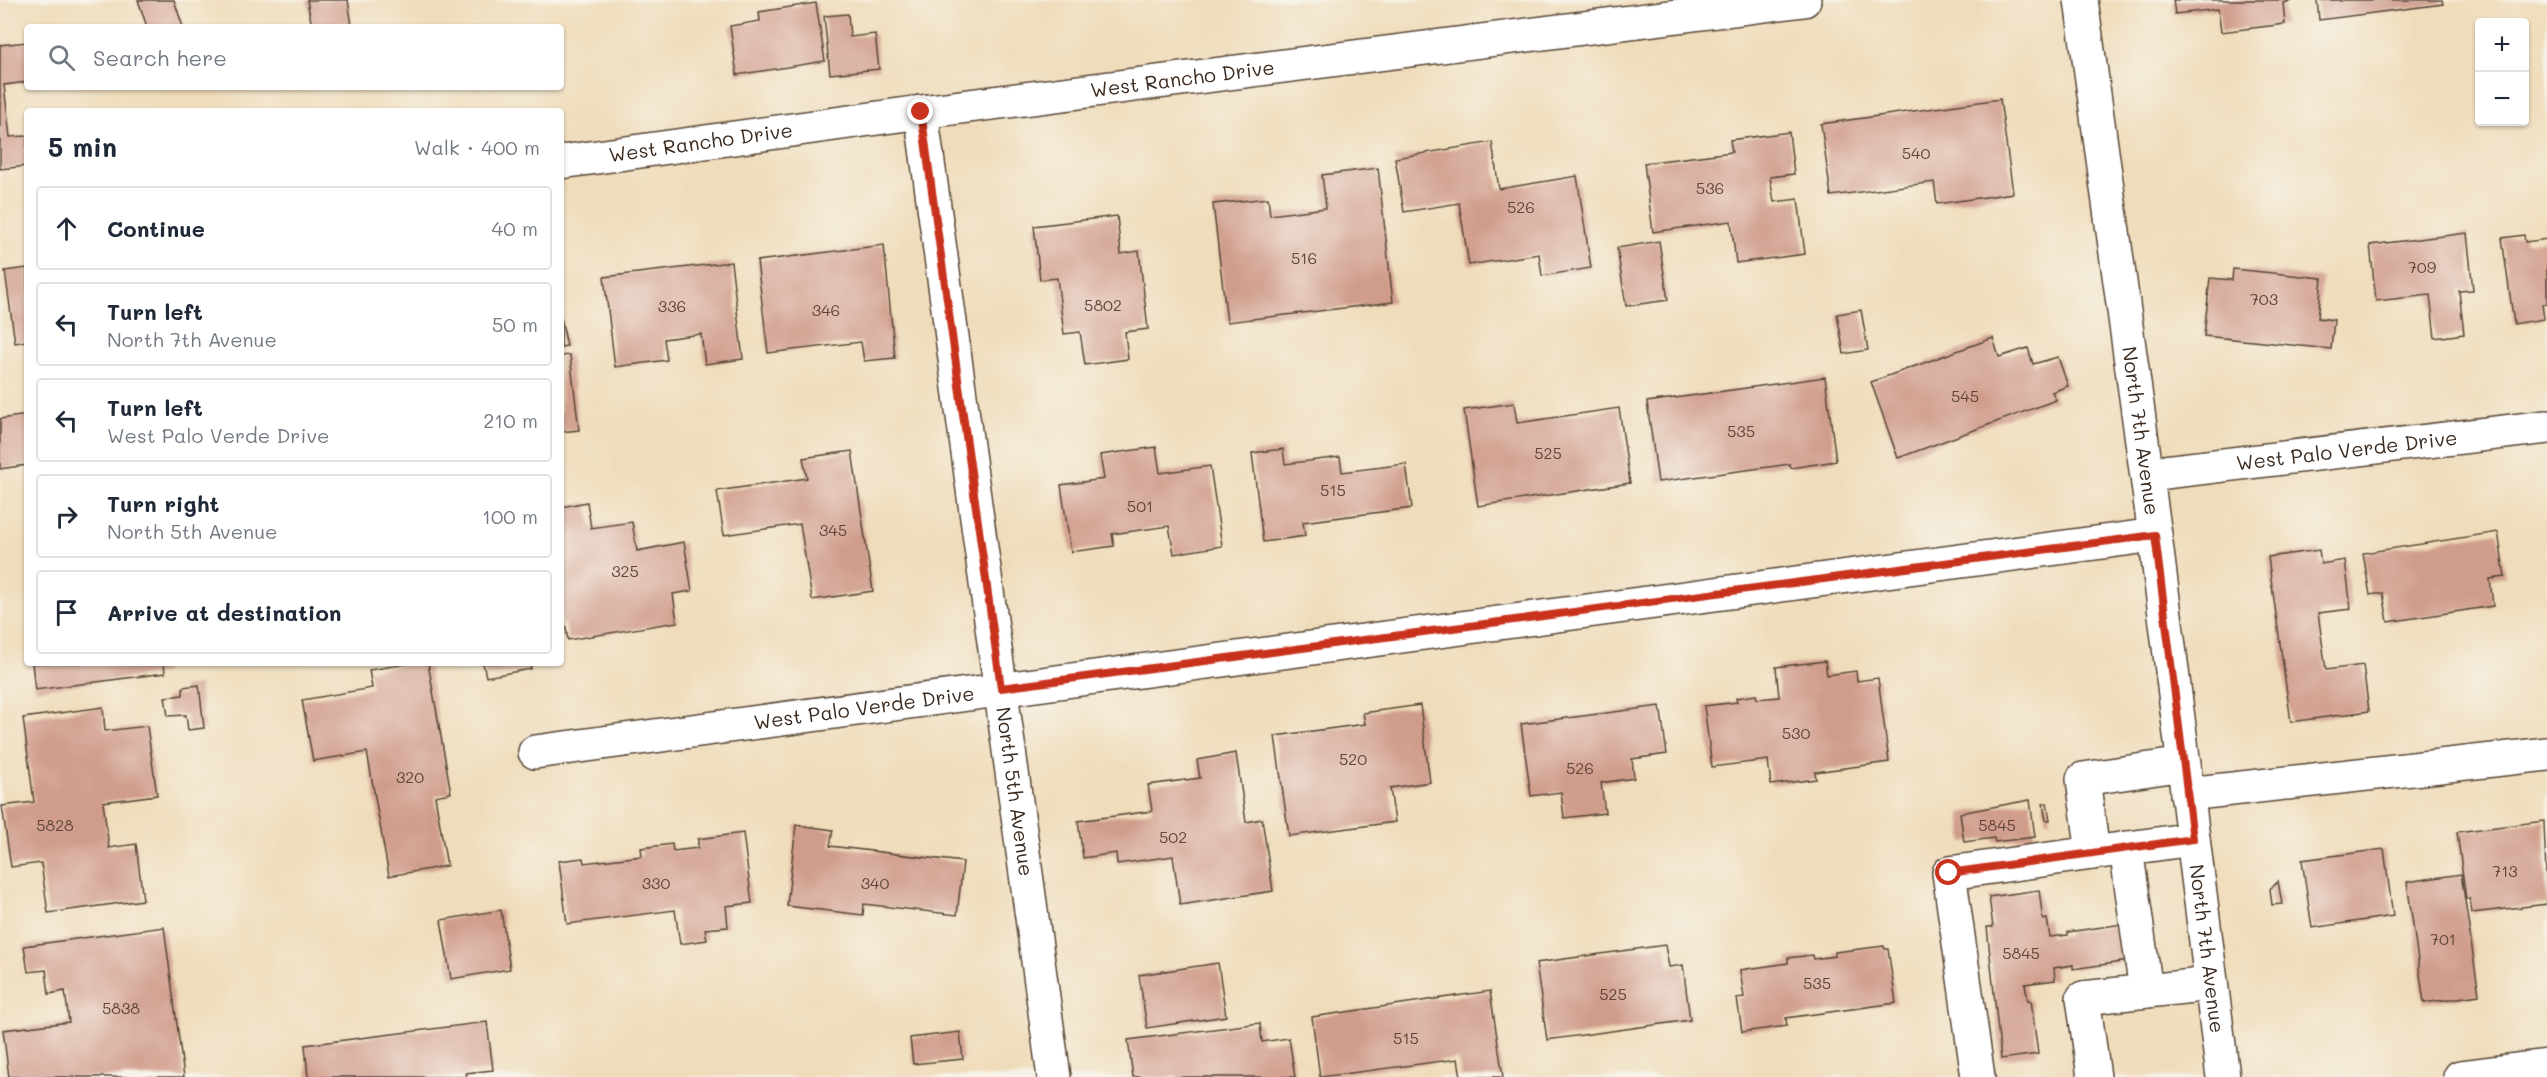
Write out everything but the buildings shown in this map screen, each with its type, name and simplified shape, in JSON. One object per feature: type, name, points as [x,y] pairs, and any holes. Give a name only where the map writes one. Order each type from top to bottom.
[{"type":"street","name":"West Rancho Drive","points":[[564,162],[921,112],[1804,0]]},
{"type":"street","name":"North 7th Avenue","points":[[2081,0],[2147,474],[2223,1077]]},
{"type":"street","name":"North 5th Avenue","points":[[921,112],[1054,1077]]},
{"type":"street","name":"West Palo Verde Drive","points":[[2147,474],[2547,427]]},
{"type":"street","name":"West Palo Verde Drive","points":[[535,752],[2155,535]]},
{"type":"street","points":[[2093,853],[2083,778],[2186,779],[2547,754]]},
{"type":"street","points":[[1978,1077],[1949,873],[2193,839]]},
{"type":"street","points":[[2126,848],[2146,991]]},
{"type":"street","points":[[2094,1077],[2083,998],[2211,984]]},
{"type":"street","points":[[2466,1077],[2547,1066]]},
{"type":"route","points":[[921,112],[1001,688],[2155,535],[2193,839],[1949,873]]}]
